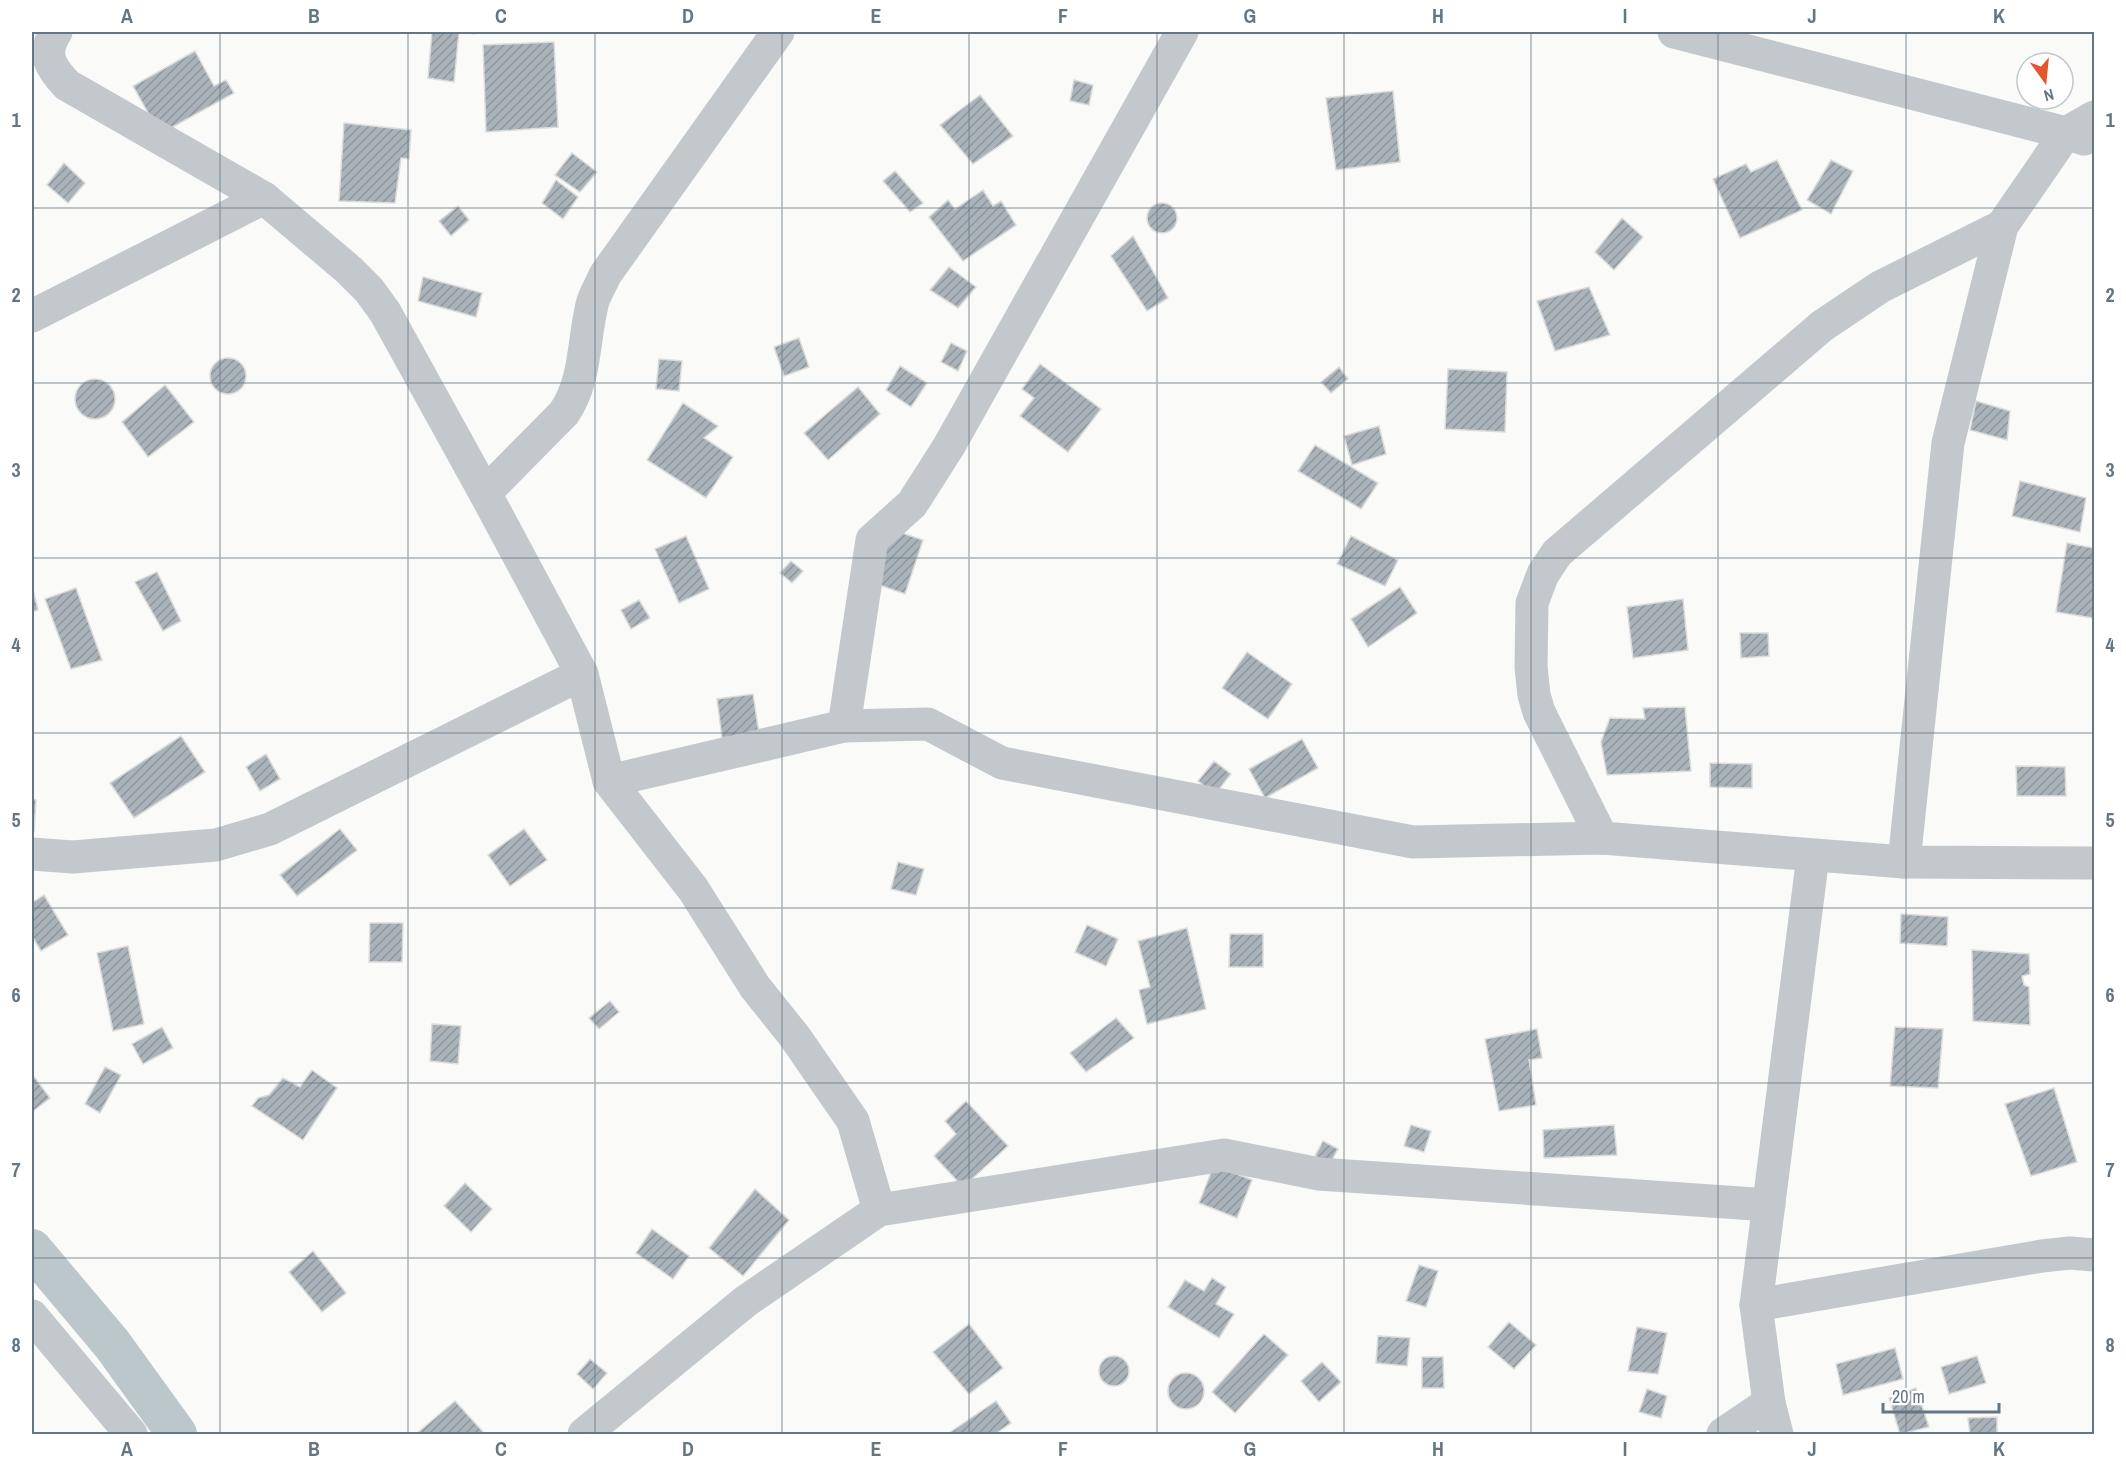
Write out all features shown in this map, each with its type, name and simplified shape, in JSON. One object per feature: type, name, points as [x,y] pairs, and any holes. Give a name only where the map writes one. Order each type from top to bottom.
[{"type":"street","points":[[56,32],[49,41],[49,61],[68,85],[264,198],[350,270],[385,312],[582,674],[609,781],[693,889],[755,987],[795,1037],[852,1121],[879,1210]]},
{"type":"street","points":[[485,493],[564,413],[573,400],[580,379],[592,303],[605,275],[778,32]]},
{"type":"street","points":[[844,726],[872,540],[912,504],[949,446],[1182,32]]},
{"type":"street","points":[[1674,32],[2080,138]]},
{"type":"street","points":[[1602,838],[1539,712],[1534,695],[1531,667],[1532,603],[1543,574],[1557,553],[1822,326],[1880,287],[2002,226],[2080,138],[2094,117]]},
{"type":"street","points":[[32,316],[264,198]]},
{"type":"street","points":[[1904,862],[1948,443],[2002,226]]},
{"type":"street","points":[[32,854],[73,857],[216,845],[270,829],[582,674]]},
{"type":"street","points":[[609,781],[844,726],[927,724],[1002,763],[1413,842],[1602,838],[1904,862],[2094,863]]},
{"type":"street","points":[[1777,1434],[1769,1403],[1756,1305],[1813,856]]},
{"type":"street","points":[[584,1434],[746,1301],[879,1210],[1224,1155],[1319,1174],[1769,1205]]},
{"type":"street","points":[[1756,1305],[2042,1257],[2070,1253],[2094,1255]]},
{"type":"street","points":[[32,1316],[131,1434]]},
{"type":"street","points":[[1723,1434],[1769,1403]]},
{"type":"building","points":[[432,32],[459,32],[454,82],[428,78]]},
{"type":"building","points":[[554,42],[558,127],[486,132],[483,45]]},
{"type":"building","points":[[195,51],[214,86],[226,80],[234,93],[160,134],[133,86]]},
{"type":"building","points":[[1074,80],[1093,85],[1089,105],[1070,101]]},
{"type":"building","points":[[1393,91],[1400,162],[1336,170],[1326,98]]},
{"type":"building","points":[[980,95],[1013,136],[973,164],[940,125]]},
{"type":"building","points":[[344,123],[411,130],[409,159],[401,158],[395,203],[339,201]]},
{"type":"building","points":[[572,153],[597,172],[580,192],[555,175]]},
{"type":"building","points":[[1777,160],[1802,210],[1740,238],[1713,179],[1746,164],[1751,172]]},
{"type":"building","points":[[1831,160],[1853,171],[1831,214],[1807,200]]},
{"type":"building","points":[[64,163],[85,183],[68,203],[47,185]]},
{"type":"building","points":[[895,171],[923,203],[910,212],[883,181]]},
{"type":"building","points":[[556,180],[578,197],[563,219],[542,203]]},
{"type":"building","points":[[983,190],[993,206],[1001,201],[1016,225],[963,261],[929,217],[948,200],[955,209]]},
{"type":"building","points":[[1162,203],[1173,207],[1177,218],[1173,229],[1162,233],[1151,229],[1147,218],[1151,207]]},
{"type":"building","points":[[458,206],[469,220],[451,236],[439,221]]},
{"type":"building","points":[[1622,218],[1643,237],[1614,270],[1595,252]]},
{"type":"building","points":[[1133,236],[1168,298],[1147,311],[1111,256]]},
{"type":"building","points":[[949,267],[976,287],[958,308],[930,290]]},
{"type":"building","points":[[423,277],[482,293],[476,317],[418,301]]},
{"type":"building","points":[[1589,287],[1610,335],[1555,351],[1537,301]]},
{"type":"building","points":[[799,338],[809,367],[784,376],[774,347]]},
{"type":"building","points":[[951,343],[967,351],[958,371],[941,362]]},
{"type":"building","points":[[228,358],[240,364],[246,376],[240,388],[228,394],[216,388],[210,376],[216,364]]},
{"type":"building","points":[[659,359],[682,361],[679,391],[656,389]]},
{"type":"building","points":[[1040,364],[1101,409],[1068,452],[1020,416],[1034,398],[1022,389]]},
{"type":"building","points":[[900,366],[927,383],[911,407],[886,390]]},
{"type":"building","points":[[1339,367],[1348,379],[1331,393],[1321,382]]},
{"type":"building","points":[[1448,369],[1507,372],[1505,432],[1445,429]]},
{"type":"building","points":[[95,379],[109,385],[115,399],[109,413],[95,419],[81,413],[75,399],[81,385]]},
{"type":"building","points":[[165,385],[194,422],[148,457],[122,422]]},
{"type":"building","points":[[858,387],[880,414],[828,460],[804,433]]},
{"type":"building","points":[[1976,401],[2010,411],[2007,440],[1970,430]]},
{"type":"building","points":[[683,403],[718,426],[704,438],[733,457],[706,498],[647,460]]},
{"type":"building","points":[[1379,426],[1386,454],[1352,465],[1344,436]]},
{"type":"building","points":[[1315,445],[1378,483],[1361,509],[1298,471]]},
{"type":"building","points":[[2020,481],[2086,498],[2080,532],[2012,516]]},
{"type":"building","points":[[890,529],[923,540],[905,594],[871,582]]},
{"type":"building","points":[[686,536],[709,589],[679,603],[655,549]]},
{"type":"building","points":[[1351,536],[1398,560],[1385,586],[1337,564]]},
{"type":"building","points":[[2067,543],[2094,548],[2093,618],[2056,612]]},
{"type":"building","points":[[791,561],[803,571],[792,583],[780,573]]},
{"type":"building","points":[[157,572],[181,621],[163,631],[135,582]]},
{"type":"building","points":[[1400,587],[1417,613],[1368,647],[1351,619]]},
{"type":"building","points":[[76,588],[102,660],[71,669],[45,599]]},
{"type":"building","points":[[32,590],[38,610],[32,612]]},
{"type":"building","points":[[1683,599],[1688,650],[1633,658],[1627,607]]},
{"type":"building","points":[[639,600],[650,618],[631,629],[621,610]]},
{"type":"building","points":[[1740,633],[1768,633],[1769,656],[1741,658]]},
{"type":"building","points":[[1247,652],[1292,684],[1268,719],[1222,688]]},
{"type":"building","points":[[753,694],[759,733],[722,738],[717,699]]},
{"type":"building","points":[[1685,707],[1691,771],[1607,775],[1601,742],[1610,718],[1645,719],[1643,708]]},
{"type":"building","points":[[181,736],[205,772],[134,818],[110,783]]},
{"type":"building","points":[[1302,739],[1318,768],[1265,798],[1249,769]]},
{"type":"building","points":[[266,754],[280,779],[260,791],[246,767]]},
{"type":"building","points":[[1214,761],[1231,774],[1215,794],[1198,781]]},
{"type":"building","points":[[1710,763],[1752,764],[1752,788],[1710,787]]},
{"type":"building","points":[[2016,766],[2065,767],[2066,796],[2017,796]]},
{"type":"building","points":[[32,799],[36,800],[34,831],[32,830]]},
{"type":"building","points":[[340,829],[357,850],[297,896],[280,875]]},
{"type":"building","points":[[524,829],[547,860],[510,886],[488,855]]},
{"type":"building","points":[[898,862],[924,869],[916,895],[891,889]]},
{"type":"building","points":[[44,895],[68,935],[41,951],[32,936],[32,903]]},
{"type":"building","points":[[1901,914],[1948,917],[1947,946],[1900,943]]},
{"type":"building","points":[[370,923],[403,923],[402,962],[369,962]]},
{"type":"building","points":[[1087,925],[1118,939],[1106,966],[1075,952]]},
{"type":"building","points":[[1187,928],[1206,1009],[1147,1024],[1139,990],[1150,987],[1138,941]]},
{"type":"building","points":[[1230,934],[1263,934],[1263,967],[1229,967]]},
{"type":"building","points":[[128,946],[144,1024],[113,1031],[97,953]]},
{"type":"building","points":[[1972,950],[2029,954],[2030,974],[2022,976],[2024,985],[2029,987],[2030,1025],[1973,1021]]},
{"type":"building","points":[[610,1001],[619,1012],[599,1029],[589,1018]]},
{"type":"building","points":[[1116,1018],[1134,1038],[1086,1072],[1070,1053]]},
{"type":"building","points":[[432,1024],[461,1026],[458,1064],[430,1061]]},
{"type":"building","points":[[162,1027],[173,1048],[143,1064],[132,1044]]},
{"type":"building","points":[[1895,1027],[1943,1029],[1938,1088],[1890,1086]]},
{"type":"building","points":[[1537,1029],[1542,1058],[1529,1060],[1536,1105],[1499,1111],[1485,1039]]},
{"type":"building","points":[[105,1067],[121,1075],[100,1113],[85,1104]]},
{"type":"building","points":[[312,1070],[337,1088],[303,1140],[252,1106],[258,1098],[269,1095],[283,1078],[300,1087]]},
{"type":"building","points":[[32,1074],[50,1098],[32,1112]]},
{"type":"building","points":[[2054,1088],[2077,1162],[2031,1176],[2005,1104]]},
{"type":"building","points":[[966,1101],[1008,1146],[963,1187],[934,1156],[956,1134],[945,1121]]},
{"type":"building","points":[[1411,1125],[1431,1131],[1424,1152],[1404,1146]]},
{"type":"building","points":[[1614,1125],[1617,1155],[1544,1158],[1543,1130]]},
{"type":"building","points":[[1323,1141],[1338,1149],[1329,1165],[1315,1156]]},
{"type":"building","points":[[1214,1165],[1252,1180],[1237,1218],[1199,1203]]},
{"type":"building","points":[[465,1183],[492,1209],[471,1232],[444,1206]]},
{"type":"building","points":[[755,1189],[789,1220],[743,1276],[709,1248]]},
{"type":"building","points":[[652,1229],[689,1256],[673,1279],[636,1253]]},
{"type":"building","points":[[313,1251],[346,1293],[322,1312],[289,1272]]},
{"type":"building","points":[[1419,1265],[1438,1271],[1426,1307],[1406,1301]]},
{"type":"building","points":[[1212,1278],[1226,1287],[1216,1304],[1234,1314],[1219,1338],[1168,1307],[1185,1280],[1204,1291]]},
{"type":"building","points":[[1509,1322],[1536,1345],[1514,1369],[1488,1347]]},
{"type":"building","points":[[969,1324],[1003,1368],[969,1394],[933,1352]]},
{"type":"building","points":[[1637,1327],[1667,1333],[1658,1374],[1628,1371]]},
{"type":"building","points":[[1264,1334],[1288,1355],[1235,1413],[1212,1392]]},
{"type":"building","points":[[1378,1336],[1410,1338],[1407,1366],[1376,1363]]},
{"type":"building","points":[[1895,1348],[1903,1379],[1843,1395],[1836,1364]]},
{"type":"building","points":[[1114,1356],[1125,1360],[1129,1371],[1125,1382],[1114,1386],[1103,1382],[1099,1371],[1103,1360]]},
{"type":"building","points":[[1977,1356],[1986,1383],[1949,1394],[1941,1367]]},
{"type":"building","points":[[1422,1357],[1443,1357],[1444,1388],[1422,1388]]},
{"type":"building","points":[[590,1359],[607,1373],[593,1389],[577,1374]]},
{"type":"building","points":[[1322,1362],[1341,1382],[1319,1402],[1301,1381]]},
{"type":"building","points":[[1186,1373],[1199,1378],[1204,1391],[1199,1404],[1186,1409],[1173,1404],[1168,1391],[1173,1378]]},
{"type":"building","points":[[1916,1388],[1929,1427],[1900,1434],[1889,1398]]},
{"type":"building","points":[[1647,1389],[1667,1396],[1661,1418],[1639,1412]]},
{"type":"building","points":[[455,1401],[485,1434],[416,1434]]},
{"type":"building","points":[[996,1401],[1011,1423],[995,1434],[949,1433]]},
{"type":"building","points":[[1997,1417],[1997,1434],[1970,1434],[1968,1418]]},
{"type":"waterway","points":[[32,1249],[112,1344],[177,1434]]}]
